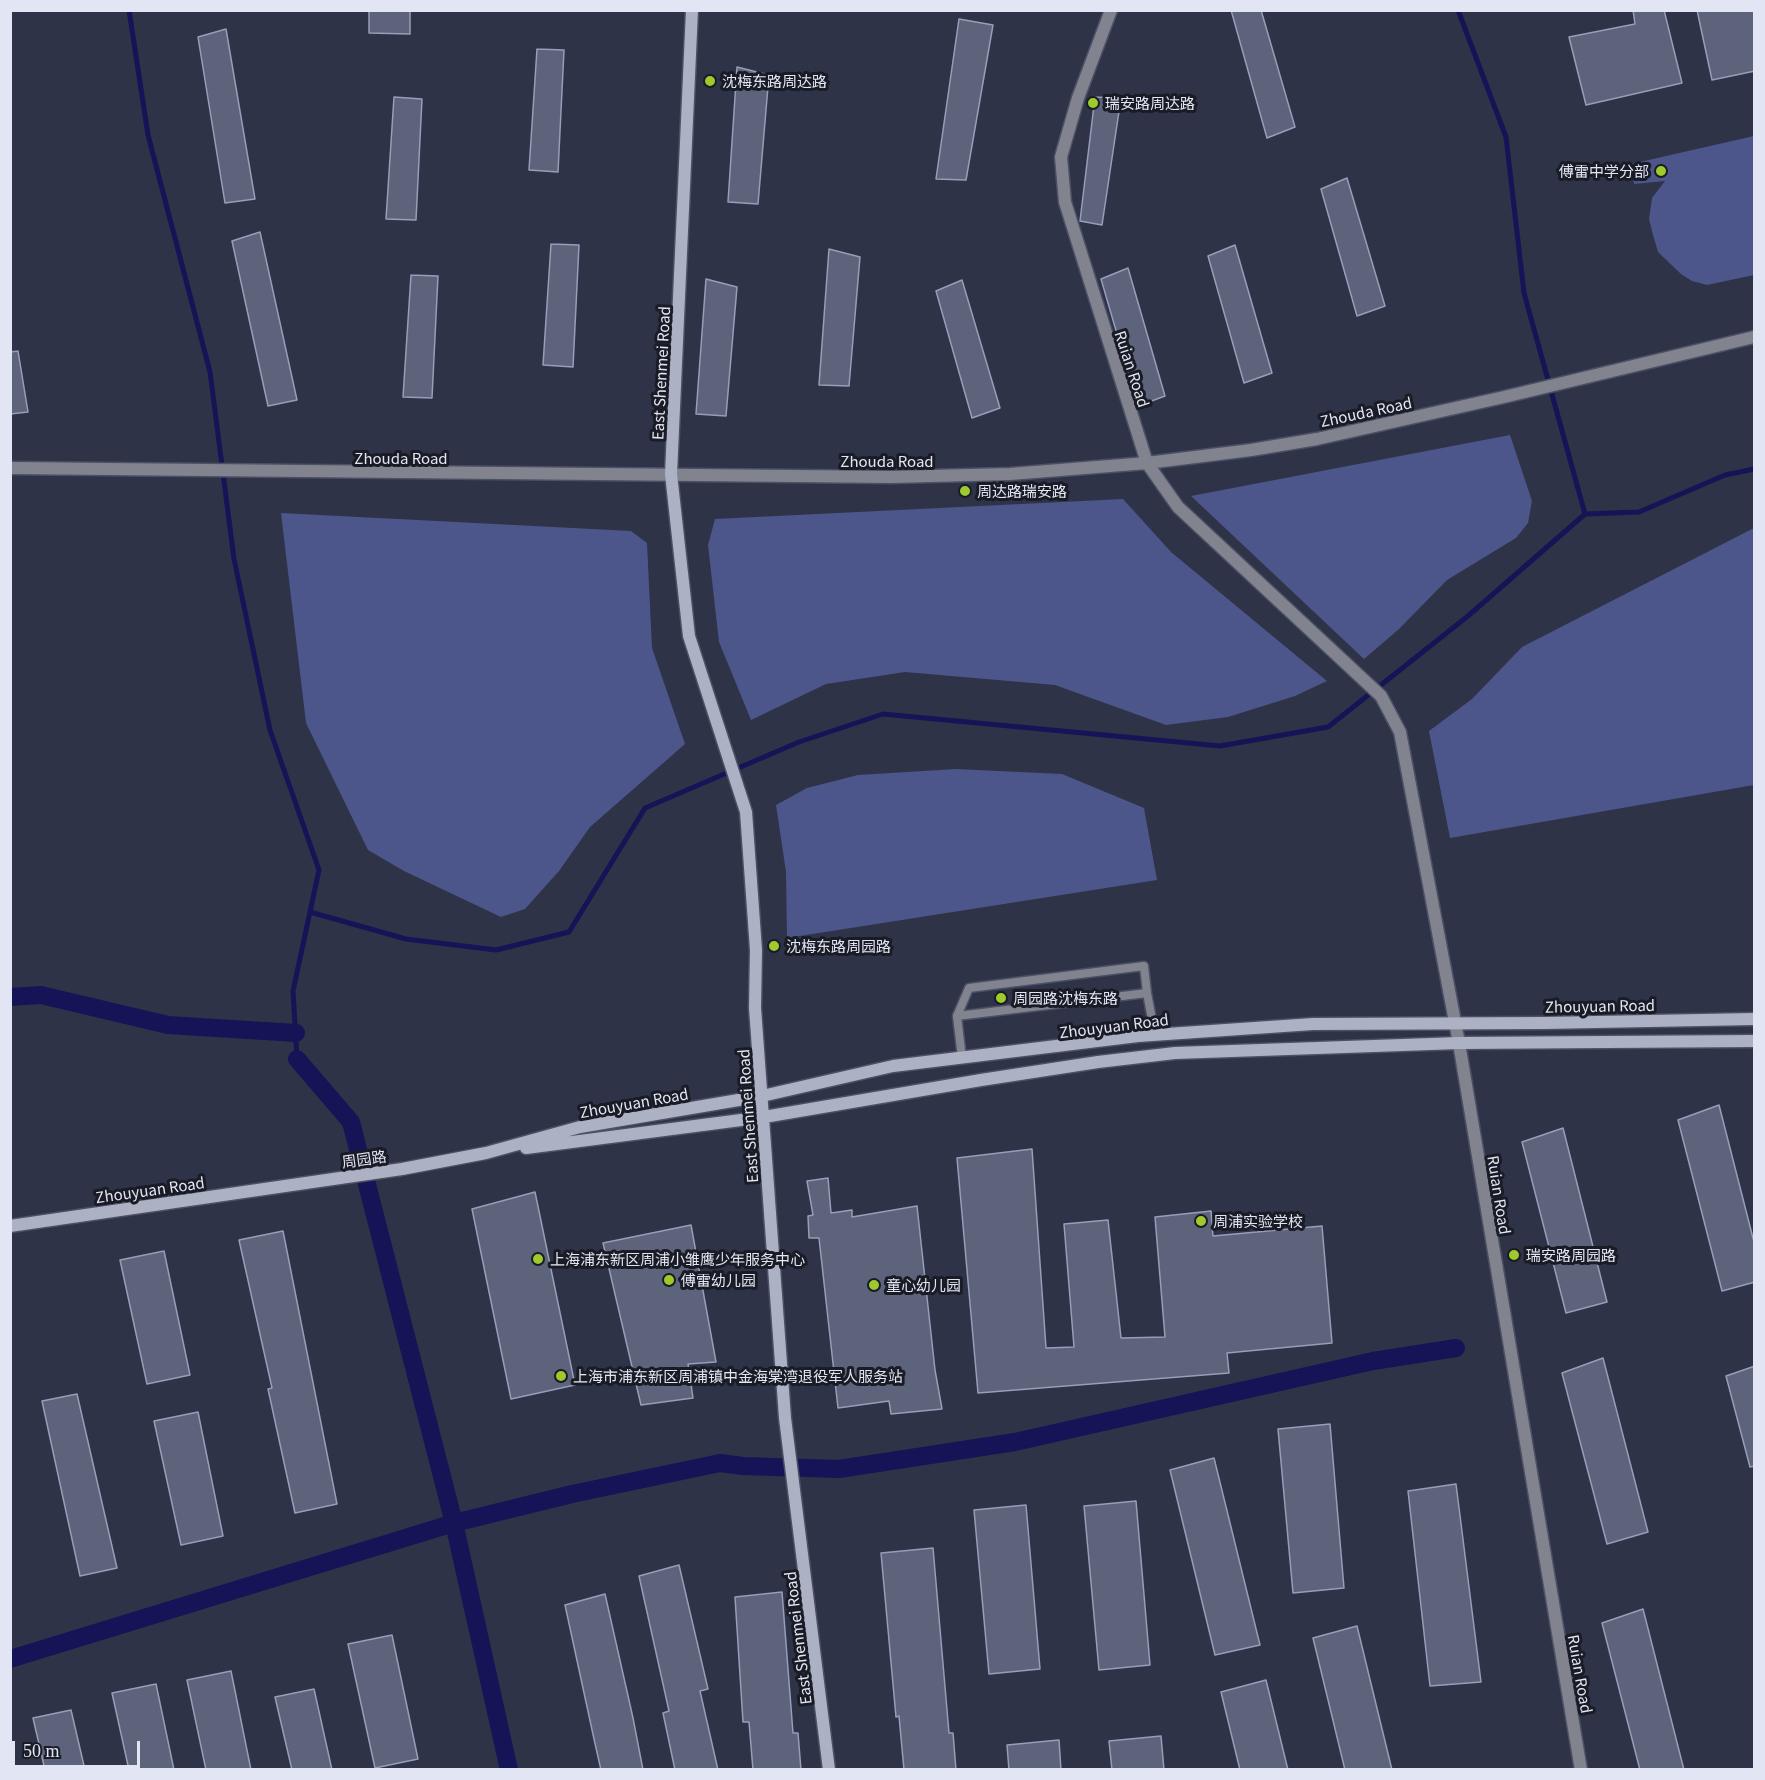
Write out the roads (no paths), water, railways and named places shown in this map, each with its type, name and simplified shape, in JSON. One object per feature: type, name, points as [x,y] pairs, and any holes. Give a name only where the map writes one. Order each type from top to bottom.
[{"type":"street","name":"East Shenmei Road","points":[[692,10],[671,474],[689,636],[746,812],[756,950],[755,1008],[785,1418],[829,1770]]},
{"type":"street","name":"Ruian Road","points":[[1111,10],[1078,99],[1061,157],[1065,201],[1147,463],[1178,507],[1381,696],[1400,732],[1459,1043],[1581,1770]]},
{"type":"street","name":"Zhouda Road","points":[[10,468],[963,477],[1147,463],[1317,439],[1755,337]]},
{"type":"street","name":"Zhouyuan Road","points":[[486,1153],[580,1127],[762,1096],[893,1066],[1155,1035],[1313,1024],[1544,1023],[1755,1018]]},
{"type":"street","name":"Zhouyuan Road","points":[[402,1169],[486,1153],[764,1117],[981,1080],[1175,1053],[1459,1043],[1755,1041]]},
{"type":"street","name":"周园路","points":[[330,1179],[402,1169]]},
{"type":"street","name":"Zhouyuan Road","points":[[10,1226],[330,1179]]},
{"type":"lane","points":[[962,1058],[957,1016],[969,987],[1144,966],[1155,1035]]},
{"type":"lane","points":[[957,1016],[1147,993]]},
{"type":"waterway","points":[[129,10],[148,135],[210,372],[234,559],[270,730],[319,870],[293,991],[297,1059]]},
{"type":"waterway","points":[[1458,10],[1506,137],[1524,293],[1585,514]]},
{"type":"waterway","points":[[310,912],[406,939],[496,950],[569,932],[645,808],[799,742],[883,714],[1220,746],[1328,727],[1468,616],[1585,514],[1639,512],[1725,475],[1754,469]]},
{"type":"waterway","points":[[10,997],[41,995],[168,1025],[296,1033]]},
{"type":"waterway","points":[[297,1059],[351,1122],[454,1523],[509,1770]]},
{"type":"waterway","points":[[10,1659],[454,1523],[572,1494],[720,1463],[743,1466],[839,1469],[1015,1442],[1373,1361],[1456,1348]]},
{"type":"place","name":"沈梅东路周达路","points":[[710,81]]},
{"type":"place","name":"瑞安路周达路","points":[[1093,103]]},
{"type":"place","name":"傅雷中学分部","points":[[1661,171]]},
{"type":"place","name":"周达路瑞安路","points":[[965,491]]},
{"type":"place","name":"沈梅东路周园路","points":[[774,946]]},
{"type":"place","name":"周园路沈梅东路","points":[[1001,998]]},
{"type":"place","name":"周浦实验学校","points":[[1201,1221]]},
{"type":"place","name":"瑞安路周园路","points":[[1514,1255]]},
{"type":"place","name":"上海浦东新区周浦小雏鹰少年服务中心","points":[[538,1259]]},
{"type":"place","name":"傅雷幼儿园","points":[[669,1280]]},
{"type":"place","name":"童心幼儿园","points":[[874,1285]]},
{"type":"place","name":"上海市浦东新区周浦镇中金海棠湾退役军人服务站","points":[[561,1376]]}]
